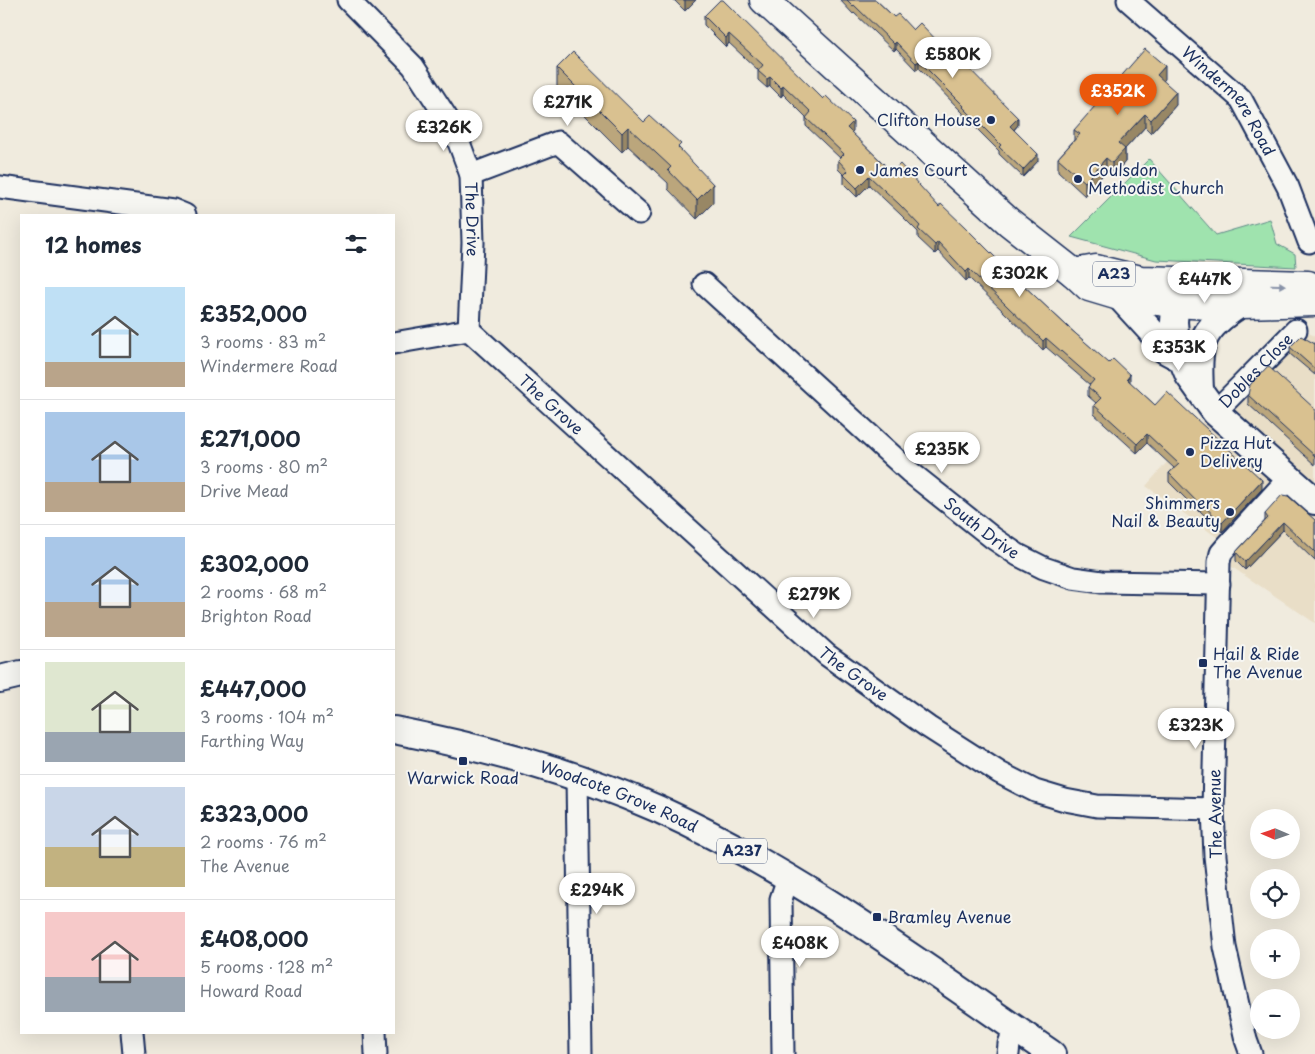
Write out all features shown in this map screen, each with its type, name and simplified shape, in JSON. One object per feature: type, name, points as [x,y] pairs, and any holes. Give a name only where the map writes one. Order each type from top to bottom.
[{"type":"highway","name":"A23","points":[[764,0],[1009,222],[1089,287],[1119,296],[1315,286]]},
{"type":"highway","name":"A23","points":[[1074,273],[1096,270],[1141,280],[1176,293],[1239,305],[1315,302]]},
{"type":"main road","points":[[1176,293],[1174,322],[1176,344],[1180,358],[1189,376],[1208,402],[1315,501]]},
{"type":"main road","points":[[1119,296],[1151,331],[1165,350],[1180,358]]},
{"type":"main road","points":[[1208,402],[1200,349],[1202,341],[1210,328],[1220,318],[1239,305]]},
{"type":"main road","points":[[0,679],[20,674]]},
{"type":"main road","name":"Woodcote Grove Road","points":[[395,730],[458,743],[535,763],[577,777],[674,816],[718,838],[788,878],[952,983],[1052,1054]]},
{"type":"street","name":"The Drive","points":[[348,0],[413,66],[454,129],[471,175],[473,243],[469,330]]},
{"type":"street","name":"Windermere Road","points":[[1128,0],[1241,98],[1288,187],[1294,225],[1309,242]]},
{"type":"street","points":[[471,175],[558,142],[639,213]]},
{"type":"street","points":[[0,187],[173,210],[183,214]]},
{"type":"street","name":"South Drive","points":[[704,284],[910,472],[1018,556],[1072,578],[1102,582],[1219,584]]},
{"type":"street","points":[[395,343],[469,330]]},
{"type":"street","name":"The Grove","points":[[469,330],[827,655],[936,732],[1000,773],[1035,791],[1065,800],[1097,806],[1213,809]]},
{"type":"street","name":"Dobles Close","points":[[1208,402],[1296,330]]},
{"type":"street","name":"The Avenue","points":[[1251,1054],[1246,1040],[1225,947],[1218,884],[1213,809],[1219,562],[1221,553],[1290,477]]},
{"type":"street","points":[[577,777],[581,1054]]},
{"type":"street","points":[[783,1054],[781,898],[788,878]]},
{"type":"street","points":[[1008,1054],[1009,1044],[1015,1028]]},
{"type":"street","points":[[132,1034],[134,1054]]},
{"type":"street","points":[[375,1034],[376,1054]]},
{"type":"shaded area","points":[[1287,326],[1315,336],[1315,623],[1229,565],[1218,538],[1146,486]]},
{"type":"green space","points":[[1149,159],[1216,235],[1270,219],[1277,244],[1295,254],[1296,267],[1156,260],[1071,237]]},
{"type":"building","points":[[720,0],[723,0],[823,99],[826,96],[853,122],[847,128],[892,172],[900,164],[939,207],[941,204],[1068,327],[1109,363],[1113,359],[1130,375],[1127,379],[1155,405],[1167,392],[1262,480],[1222,523],[1200,502],[1199,504],[1169,473],[1179,464],[1147,434],[1137,444],[1094,405],[1101,398],[1088,387],[1094,380],[1046,338],[1043,341],[969,269],[966,272],[938,242],[935,245],[918,229],[920,226],[900,205],[869,176],[857,188],[844,175],[848,171],[838,160],[844,154],[806,118],[811,112],[783,85],[781,88],[770,77],[767,79],[758,71],[763,65],[729,34],[726,38],[704,16]]},
{"type":"building","points":[[847,0],[876,0],[894,17],[898,14],[913,30],[920,23],[943,47],[946,45],[1018,118],[1010,126],[1038,154],[1023,170],[919,61],[916,63],[896,42],[894,44]]},
{"type":"building","points":[[1145,49],[1165,66],[1157,75],[1176,92],[1151,120],[1145,114],[1118,143],[1125,149],[1112,163],[1106,158],[1085,182],[1058,158],[1080,134],[1074,130]]},
{"type":"building","points":[[573,52],[644,122],[650,116],[681,144],[678,147],[713,184],[697,200],[668,170],[671,167],[628,127],[622,133],[557,68]]},
{"type":"building","points":[[1301,336],[1315,344],[1315,369],[1290,347]]},
{"type":"building","points":[[1268,366],[1315,409],[1315,456],[1248,395],[1250,385]]},
{"type":"building","points":[[1282,495],[1288,496],[1315,520],[1315,552],[1283,522],[1245,562],[1236,552],[1268,518],[1265,514]]},
{"type":"place","name":"Clifton House","points":[[991,120]]},
{"type":"place","name":"James Court","points":[[860,170]]},
{"type":"place","name":"Coulsdon Methodist Church","points":[[1078,179]]},
{"type":"place","name":"Pizza Hut Delivery","points":[[1190,452]]},
{"type":"place","name":"Shimmers Nail & Beauty","points":[[1230,512]]},
{"type":"place","name":"Hail & Ride The Avenue","points":[[1203,663]]},
{"type":"place","name":"Warwick Road","points":[[463,761]]},
{"type":"place","name":"Bramley Avenue","points":[[877,917]]}]
